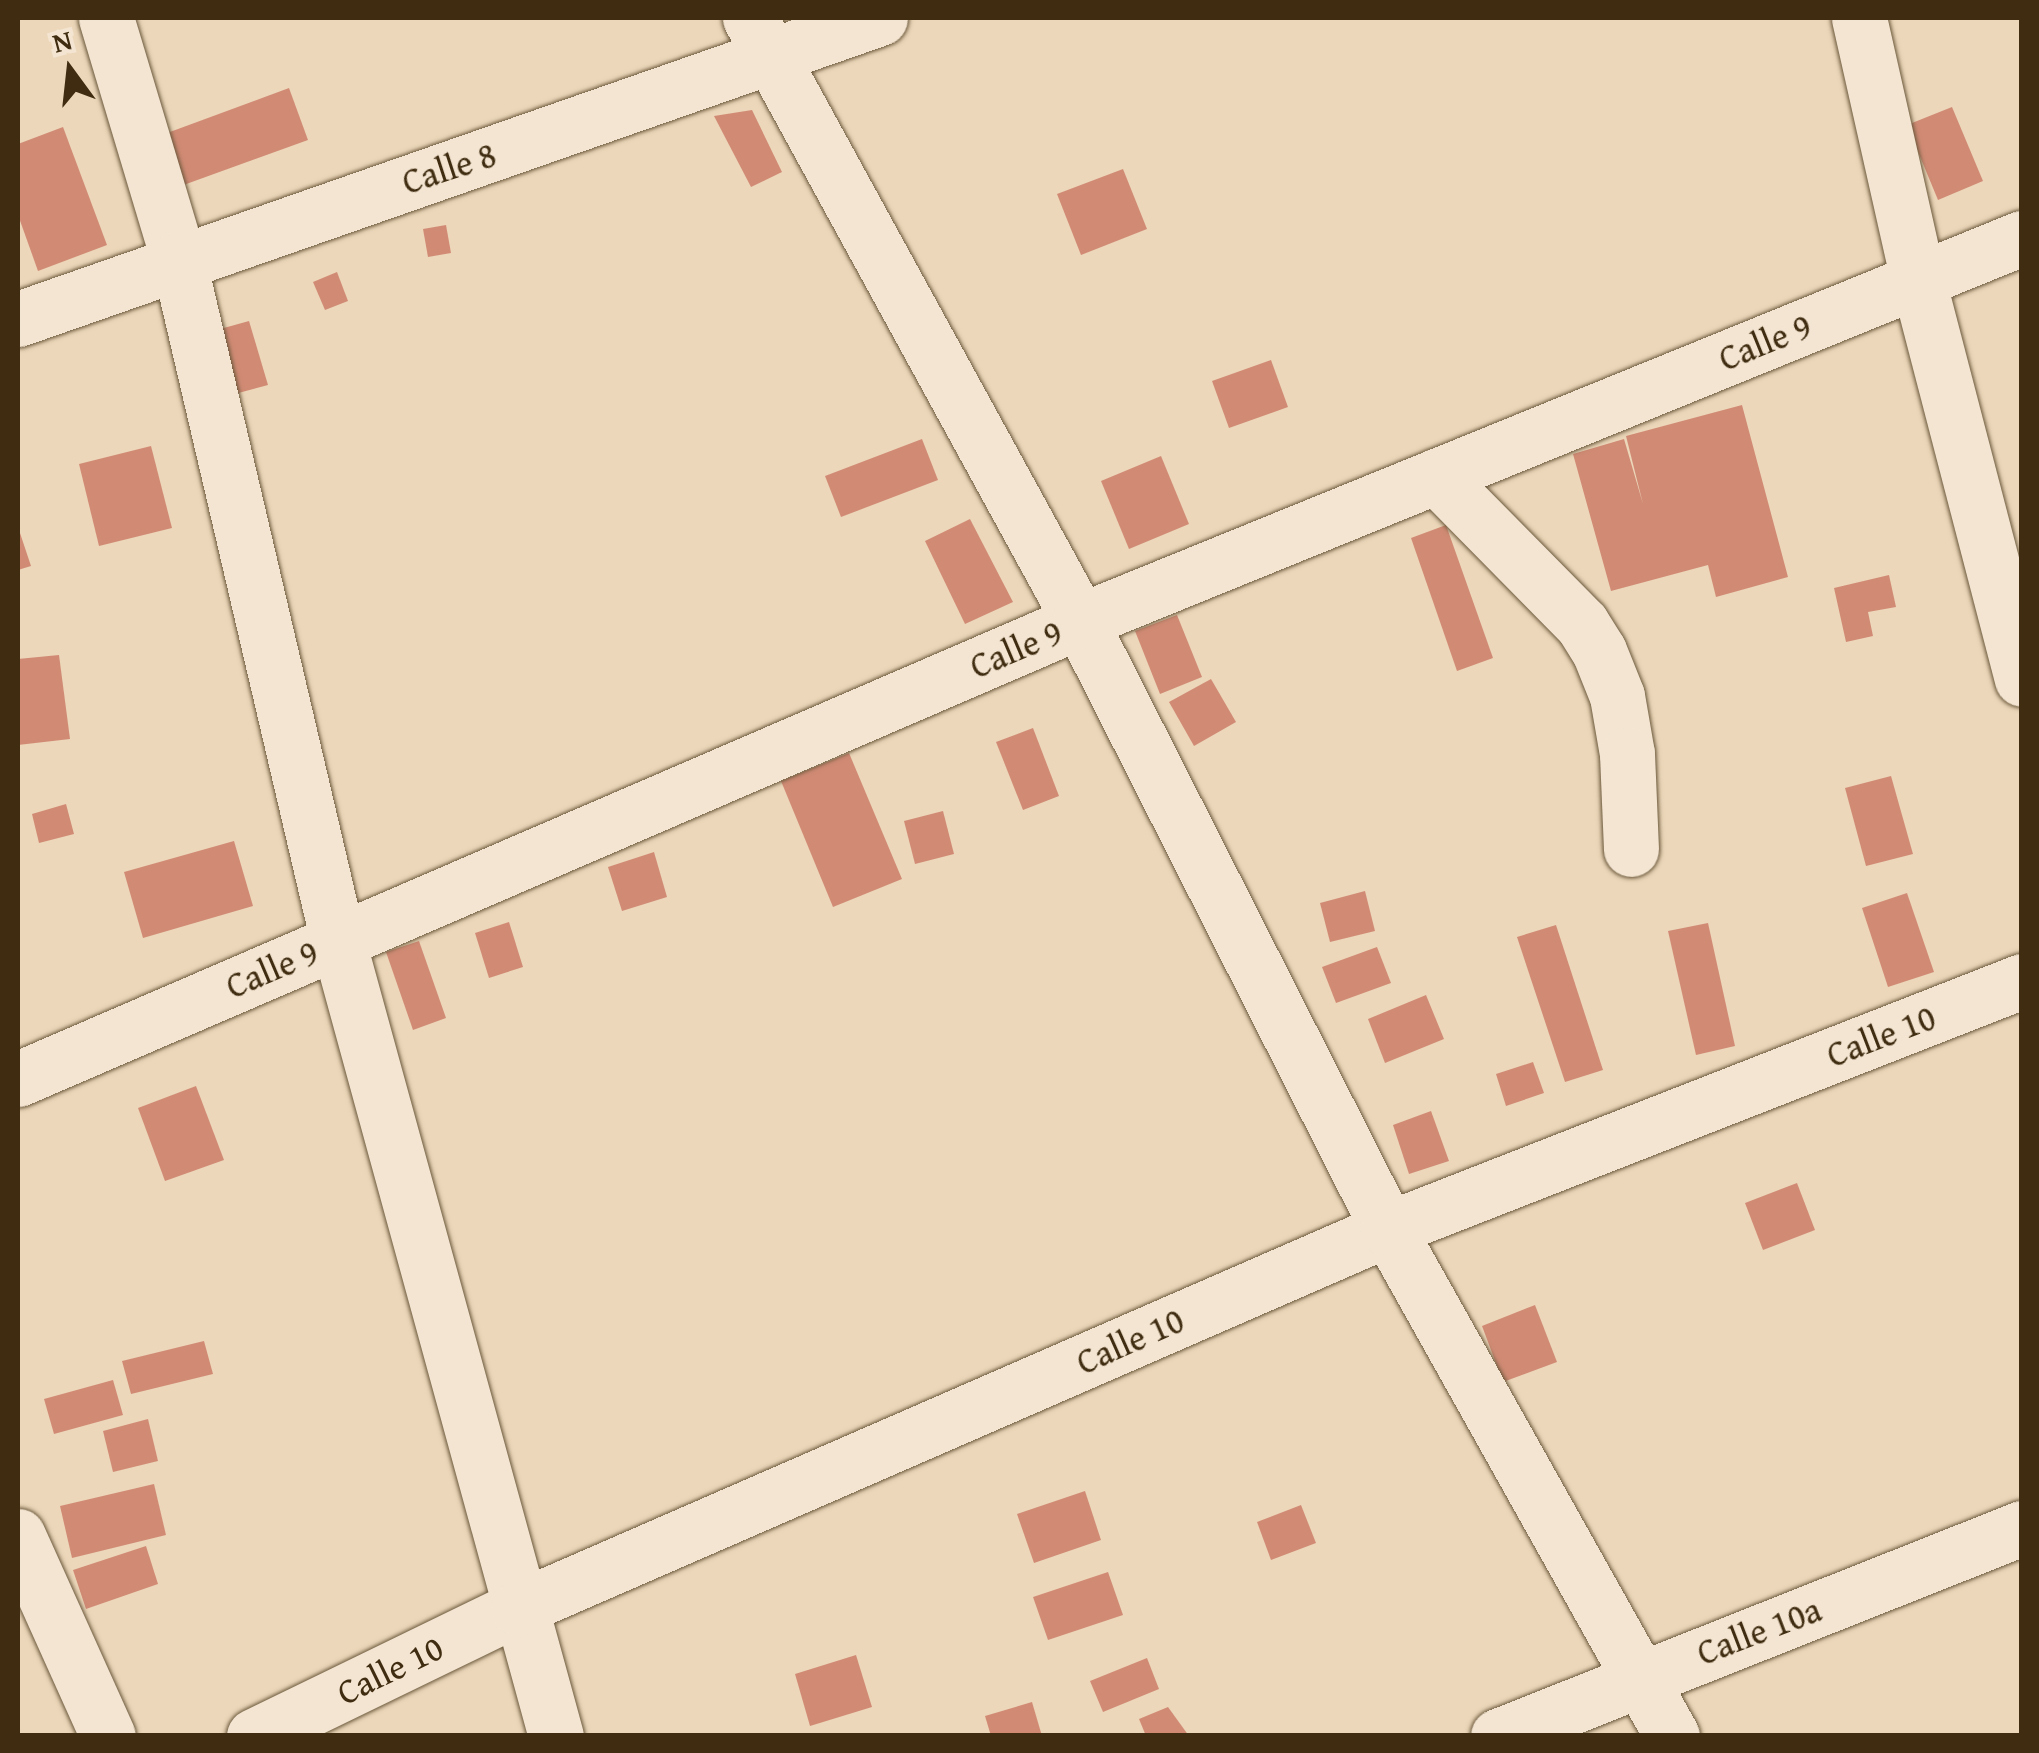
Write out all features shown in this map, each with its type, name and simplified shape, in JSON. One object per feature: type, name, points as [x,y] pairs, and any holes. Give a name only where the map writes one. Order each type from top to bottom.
[{"type":"street","points":[[106,18],[178,258],[338,941],[556,1736]]},
{"type":"street","name":"Calle 8","points":[[18,319],[762,38],[880,18]]},
{"type":"street","points":[[1859,18],[1918,280],[2022,679]]},
{"type":"street","points":[[762,38],[1080,621],[1388,1229],[1641,1677],[1669,1734]]},
{"type":"street","name":"Calle 9","points":[[18,1079],[1080,621],[2022,238]]},
{"type":"street","points":[[1436,476],[1582,624],[1599,651],[1618,696],[1627,754],[1632,849]]},
{"type":"street","name":"Calle 10","points":[[254,1736],[518,1608],[1388,1229],[2022,981]]},
{"type":"street","name":"Calle 10a","points":[[1498,1736],[2022,1528]]},
{"type":"street","points":[[18,1536],[36,1626],[108,1736]]},
{"type":"building","points":[[289,88],[308,140],[178,187],[159,136]]},
{"type":"building","points":[[1952,107],[1983,181],[1938,200],[1907,125]]},
{"type":"building","points":[[752,110],[782,172],[751,187],[714,116]]},
{"type":"building","points":[[63,127],[107,245],[38,271],[18,215],[18,144]]},
{"type":"building","points":[[1123,169],[1147,229],[1081,255],[1057,194]]},
{"type":"building","points":[[446,225],[451,253],[428,257],[423,229]]},
{"type":"building","points":[[337,272],[348,301],[325,310],[313,282]]},
{"type":"building","points":[[249,321],[268,385],[231,395],[213,331]]},
{"type":"building","points":[[1271,360],[1288,407],[1229,428],[1212,381]]},
{"type":"building","points":[[1742,405],[1788,577],[1716,597],[1708,565],[1611,591],[1573,454],[1624,439],[1643,504],[1626,436]]},
{"type":"building","points":[[922,439],[938,480],[841,517],[825,476]]},
{"type":"building","points":[[151,446],[172,528],[99,546],[79,464]]},
{"type":"building","points":[[1161,456],[1189,524],[1129,549],[1101,481]]},
{"type":"building","points":[[970,519],[1013,602],[965,624],[925,541]]},
{"type":"building","points":[[1446,525],[1493,658],[1457,671],[1411,538]]},
{"type":"building","points":[[18,527],[31,566],[18,570]]},
{"type":"building","points":[[1889,575],[1896,607],[1868,612],[1873,636],[1846,642],[1834,588]]},
{"type":"building","points":[[1177,615],[1202,677],[1160,694],[1135,631]]},
{"type":"building","points":[[59,655],[70,739],[18,745],[18,659]]},
{"type":"building","points":[[1211,679],[1236,722],[1194,746],[1169,702]]},
{"type":"building","points":[[1033,728],[1059,796],[1023,810],[996,742]]},
{"type":"building","points":[[849,753],[902,879],[833,907],[781,781]]},
{"type":"building","points":[[1891,776],[1913,854],[1866,866],[1845,788]]},
{"type":"building","points":[[66,804],[74,834],[39,843],[32,814]]},
{"type":"building","points":[[943,811],[954,854],[915,864],[904,821]]},
{"type":"building","points":[[234,841],[253,906],[143,938],[124,872]]},
{"type":"building","points":[[654,852],[667,897],[622,911],[608,867]]},
{"type":"building","points":[[1365,891],[1375,931],[1330,942],[1320,903]]},
{"type":"building","points":[[1907,893],[1934,972],[1888,987],[1862,908]]},
{"type":"building","points":[[509,922],[523,967],[489,978],[475,933]]},
{"type":"building","points":[[1708,923],[1735,1046],[1696,1055],[1668,931]]},
{"type":"building","points":[[1556,925],[1603,1070],[1565,1082],[1517,937]]},
{"type":"building","points":[[419,941],[446,1018],[413,1030],[386,952]]},
{"type":"building","points":[[1377,947],[1391,983],[1336,1003],[1322,967]]},
{"type":"building","points":[[1426,995],[1444,1039],[1385,1063],[1368,1019]]},
{"type":"building","points":[[1533,1062],[1544,1093],[1506,1106],[1496,1074]]},
{"type":"building","points":[[196,1086],[224,1160],[165,1181],[138,1108]]},
{"type":"building","points":[[1431,1111],[1449,1161],[1409,1174],[1393,1125]]},
{"type":"building","points":[[1797,1183],[1815,1230],[1763,1250],[1745,1203]]},
{"type":"building","points":[[1535,1305],[1557,1362],[1503,1382],[1482,1326]]},
{"type":"building","points":[[204,1341],[213,1374],[131,1394],[122,1361]]},
{"type":"building","points":[[113,1380],[123,1415],[54,1434],[44,1399]]},
{"type":"building","points":[[148,1419],[158,1461],[113,1472],[103,1431]]},
{"type":"building","points":[[154,1484],[166,1535],[72,1558],[60,1506]]},
{"type":"building","points":[[1085,1491],[1101,1540],[1034,1563],[1017,1514]]},
{"type":"building","points":[[1301,1505],[1316,1543],[1271,1560],[1257,1522]]},
{"type":"building","points":[[146,1546],[158,1584],[86,1609],[73,1570]]},
{"type":"building","points":[[1108,1572],[1123,1615],[1048,1640],[1033,1597]]},
{"type":"building","points":[[856,1655],[872,1707],[810,1726],[795,1674]]},
{"type":"building","points":[[1147,1658],[1159,1689],[1103,1712],[1090,1681]]},
{"type":"building","points":[[1032,1702],[1042,1736],[991,1736],[985,1716]]},
{"type":"building","points":[[1168,1707],[1189,1736],[1146,1736],[1139,1719]]}]
